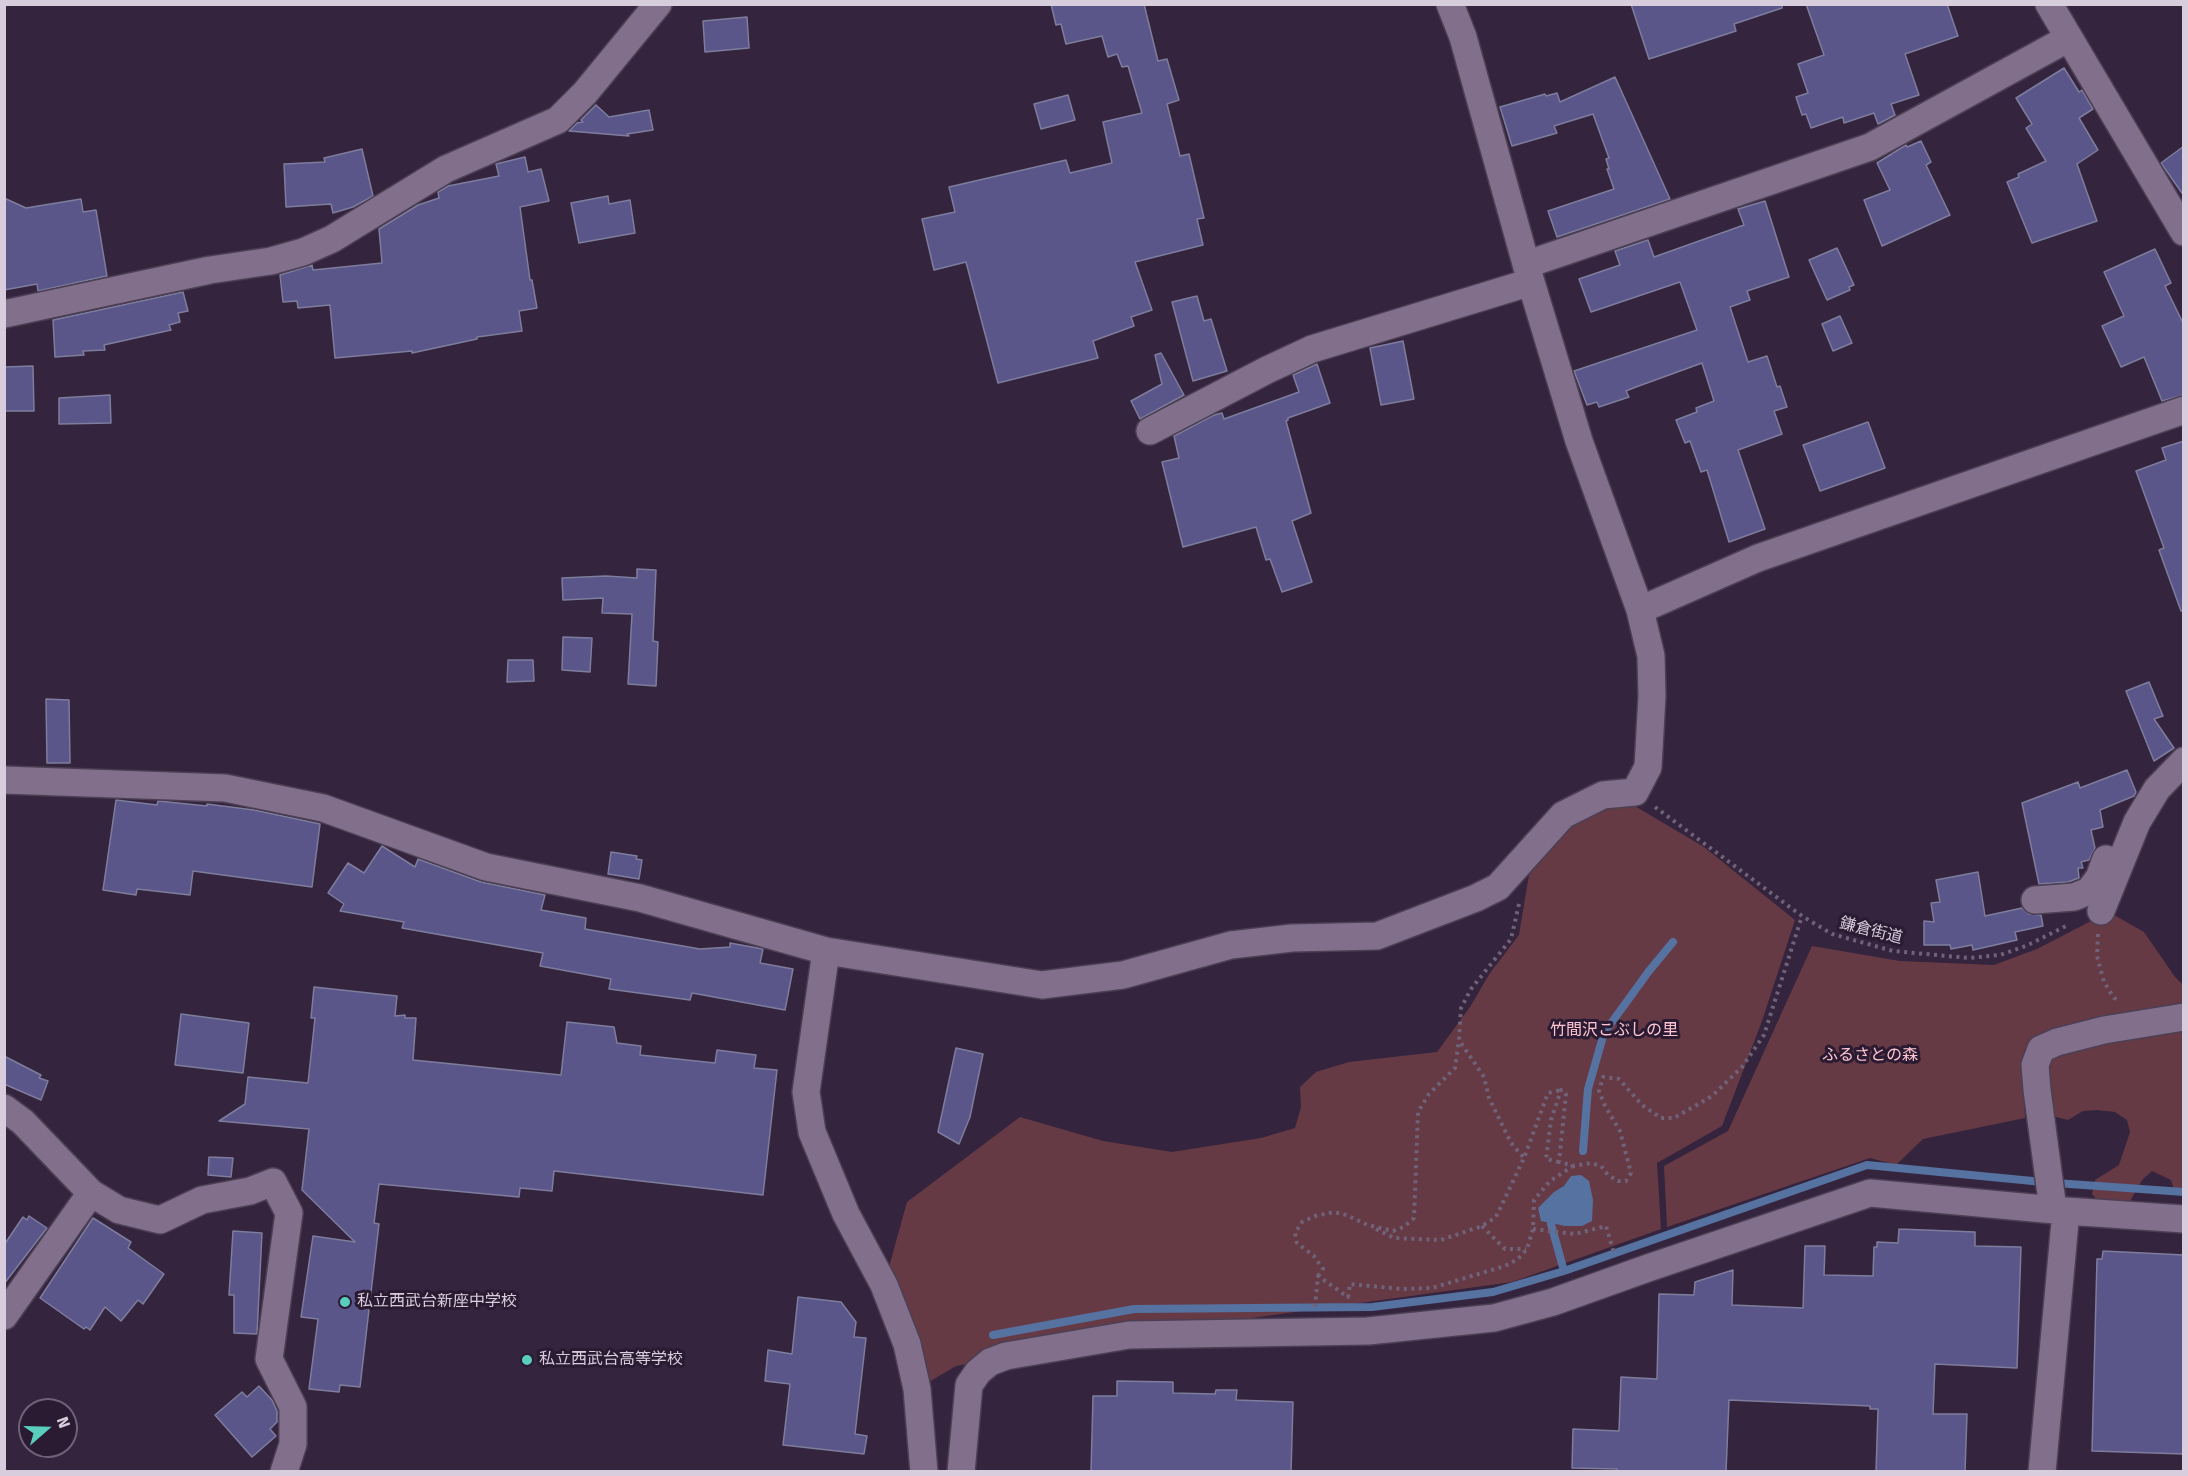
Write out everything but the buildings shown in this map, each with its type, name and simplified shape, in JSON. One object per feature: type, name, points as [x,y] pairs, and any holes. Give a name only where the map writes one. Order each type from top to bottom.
[{"type":"street","points":[[4,314],[210,270],[271,261],[303,252],[332,238],[446,169],[558,120],[585,93],[658,4]]},
{"type":"street","points":[[4,780],[225,788],[323,808],[486,867],[640,898],[826,951],[1042,985],[1123,975],[1231,945],[1292,938],[1377,936],[1476,898],[1498,886],[1520,865],[1563,815],[1603,795],[1635,792],[1648,767],[1653,696],[1651,656],[1640,610],[1579,441],[1463,37],[1450,4]]},
{"type":"street","points":[[2049,4],[2181,220]]},
{"type":"street","points":[[1149,431],[1266,370],[1312,349],[1530,273],[1870,147],[2069,38]]},
{"type":"street","points":[[1640,610],[1758,558],[2184,410]]},
{"type":"street","points":[[2101,912],[2137,822],[2157,789],[2184,761]]},
{"type":"street","points":[[2035,900],[2074,897],[2090,891],[2099,878],[2118,835],[2137,822]]},
{"type":"street","points":[[826,951],[806,1092],[812,1132],[846,1214],[884,1285],[907,1344],[917,1389],[924,1472]]},
{"type":"street","points":[[2042,1472],[2055,1197],[2035,1065],[2041,1049],[2057,1042],[2104,1030],[2184,1017]]},
{"type":"street","points":[[4,1108],[23,1122],[91,1193],[118,1210],[160,1220],[202,1200],[250,1191],[273,1182],[290,1213],[269,1359],[293,1407],[293,1444],[284,1472]]},
{"type":"street","points":[[4,1316],[91,1193]]},
{"type":"street","points":[[961,1472],[969,1385],[978,1372],[990,1362],[1006,1356],[1129,1335],[1368,1332],[1494,1318],[1553,1302],[1870,1193],[2055,1197],[2184,1219]]},
{"type":"path","name":"鎌倉街道","points":[[1635,792],[1802,916],[1832,934],[1893,951],[1969,958],[2000,956],[2028,945],[2055,930],[2101,912]]},
{"type":"path","points":[[1368,1225],[1393,1231],[1404,1227],[1414,1218],[1418,1112],[1429,1094],[1455,1068],[1461,1008],[1471,989],[1511,939],[1523,884],[1520,865]]},
{"type":"path","points":[[2101,912],[2097,956],[2104,982],[2114,998],[2122,1001]]},
{"type":"path","points":[[1318,1276],[1348,1297],[1350,1284],[1401,1289],[1432,1288],[1505,1266],[1518,1259],[1527,1250],[1533,1229],[1534,1200],[1550,1180],[1574,1166],[1591,1163],[1601,1166],[1608,1175],[1618,1181],[1626,1181],[1631,1173],[1620,1131],[1599,1091],[1603,1077],[1619,1079],[1642,1105],[1661,1118],[1674,1118],[1712,1096],[1742,1067],[1764,1035],[1802,916]]},
{"type":"path","points":[[1459,1040],[1484,1077],[1489,1098],[1511,1143],[1524,1158]]},
{"type":"path","points":[[1561,1090],[1551,1120],[1546,1159],[1574,1166]]},
{"type":"path","points":[[1559,1162],[1566,1094],[1561,1090]]},
{"type":"path","points":[[1315,1311],[1318,1276],[1323,1269],[1314,1256],[1297,1243],[1295,1233],[1302,1222],[1315,1216],[1334,1212],[1346,1215],[1394,1238],[1442,1240],[1482,1226],[1496,1218],[1524,1158],[1548,1093],[1561,1090]]},
{"type":"path","points":[[1482,1226],[1505,1249],[1527,1250]]},
{"type":"path","points":[[1533,1229],[1575,1234],[1606,1226],[1616,1257]]},
{"type":"green space","name":"竹間沢こぶしの里","points":[[1628,802],[1704,847],[1795,920],[1762,1021],[1722,1126],[1657,1163],[1661,1229],[1512,1282],[1129,1335],[956,1366],[917,1389],[884,1285],[907,1202],[1020,1117],[1103,1141],[1172,1152],[1261,1138],[1295,1128],[1301,1107],[1300,1087],[1316,1072],[1349,1062],[1437,1052],[1470,1007],[1490,973],[1519,935],[1529,875],[1569,827],[1598,811]]},
{"type":"green space","name":"ふるさとの森","points":[[2114,915],[2144,932],[2183,985],[2183,1004],[2046,1031],[2024,1051],[2025,1118],[1923,1139],[1896,1165],[1870,1158],[1667,1227],[1664,1166],[1728,1131],[1812,946],[1900,961],[1994,965],[2037,949],[2093,920]]},
{"type":"green space","points":[[2183,1029],[2183,1196],[2174,1190],[2171,1180],[2152,1171],[2142,1180],[2129,1203],[2097,1200],[2092,1194],[2095,1180],[2119,1165],[2130,1132],[2127,1120],[2115,1112],[2097,1110],[2083,1111],[2068,1120],[2056,1117],[2045,1106],[2043,1065],[2057,1050]]},
{"type":"water","points":[[1581,1175],[1589,1181],[1593,1200],[1592,1221],[1582,1226],[1565,1226],[1541,1221],[1538,1208],[1554,1192],[1564,1186],[1571,1176]]},
{"type":"waterway","points":[[1583,1151],[1588,1089],[1604,1033],[1673,942]]},
{"type":"waterway","points":[[993,1335],[1134,1309],[1372,1307],[1493,1292],[1564,1271],[1867,1165],[2043,1182]]},
{"type":"waterway","points":[[2055,1183],[2184,1192]]},
{"type":"waterway","points":[[1551,1224],[1564,1271]]},
{"type":"place","name":"私立西武台新座中学校","points":[[345,1302]]},
{"type":"place","name":"私立西武台高等学校","points":[[527,1360]]}]
